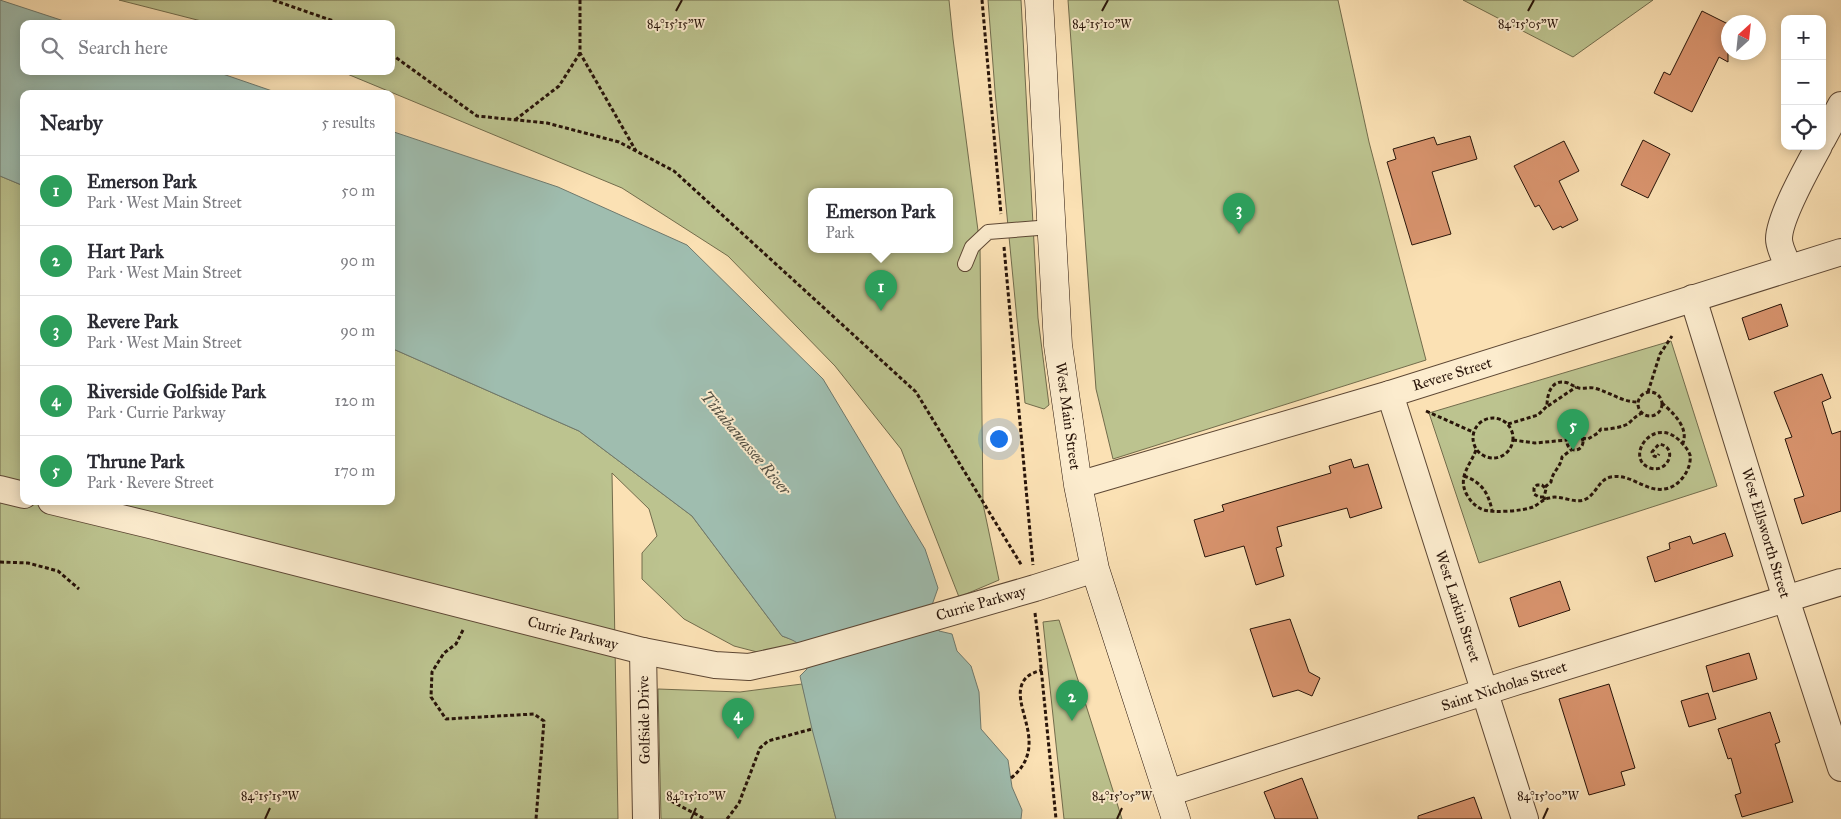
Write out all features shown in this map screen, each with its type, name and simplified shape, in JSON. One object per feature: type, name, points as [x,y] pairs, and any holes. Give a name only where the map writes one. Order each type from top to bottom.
[{"type":"street","name":"West Main Street","points":[[1038,0],[1058,345],[1078,485],[1095,569],[1176,819]]},
{"type":"street","points":[[1826,133],[1841,105]]},
{"type":"street","points":[[1789,268],[1779,240],[1783,222],[1817,150]]},
{"type":"street","name":"Revere Street","points":[[1078,485],[1390,394],[1832,255]]},
{"type":"street","name":"West Ellsworth Street","points":[[1693,298],[1786,599],[1841,768]]},
{"type":"street","name":"West Larkin Street","points":[[1390,394],[1525,819]]},
{"type":"street","points":[[0,489],[20,494]]},
{"type":"street","name":"Currie Parkway","points":[[68,505],[188,534],[643,651],[715,665],[749,667],[800,656],[1095,569]]},
{"type":"street","name":"Saint Nicholas Street","points":[[1168,793],[1485,692],[1841,582]]},
{"type":"street","name":"Golfside Drive","points":[[643,651],[646,819]]},
{"type":"lane","points":[[966,264],[972,247],[988,232],[1051,227]]},
{"type":"path","points":[[273,0],[330,20]]},
{"type":"path","points":[[580,0],[580,53],[636,151]]},
{"type":"path","points":[[982,0],[1035,588],[1034,616],[1042,670],[1056,819]]},
{"type":"path","points":[[516,120],[559,86],[580,53]]},
{"type":"path","points":[[395,57],[477,116],[547,123],[619,142],[674,170],[916,392],[1035,588]]},
{"type":"path","points":[[1648,392],[1660,354],[1672,336]]},
{"type":"path","points":[[1547,406],[1547,396],[1554,384],[1562,382],[1580,389],[1595,388],[1620,400],[1638,402]]},
{"type":"path","points":[[1508,424],[1538,415],[1547,406],[1576,387]]},
{"type":"path","points":[[1662,403],[1657,413],[1650,416],[1642,413],[1638,402],[1641,396],[1648,392],[1656,393],[1682,426],[1684,434],[1683,443]]},
{"type":"path","points":[[1426,412],[1473,432]]},
{"type":"path","points":[[1582,438],[1588,439],[1601,430],[1628,425],[1632,419],[1642,413]]},
{"type":"path","points":[[1495,418],[1508,424],[1512,430],[1513,440],[1509,450],[1499,457],[1486,457],[1476,450],[1473,444],[1473,432],[1476,425],[1482,420],[1495,418]]},
{"type":"path","points":[[1546,487],[1540,484],[1534,490],[1535,496],[1540,498],[1556,497],[1577,501],[1584,500],[1592,495],[1603,480],[1610,477],[1626,477],[1646,488],[1655,490],[1670,488],[1683,479],[1689,465],[1690,455],[1683,443],[1670,434],[1656,433],[1650,435],[1642,444],[1640,457],[1649,468],[1662,468],[1668,463],[1671,456],[1669,450],[1659,444],[1652,452],[1657,457],[1659,454]]},
{"type":"path","points":[[1476,450],[1464,476],[1464,490],[1471,502],[1486,510],[1526,509],[1534,507],[1544,498],[1546,487],[1561,465],[1562,457],[1571,450],[1582,448],[1584,443],[1578,434],[1572,434],[1567,440],[1535,442],[1513,440]]},
{"type":"path","points":[[1567,440],[1571,450]]},
{"type":"path","points":[[1464,476],[1476,481],[1485,490],[1492,510]]},
{"type":"path","points":[[0,562],[28,563],[58,571],[79,589]]},
{"type":"path","points":[[464,629],[456,644],[444,653],[432,672],[431,697],[446,719],[534,714],[544,721],[536,819]]},
{"type":"path","points":[[1011,778],[1021,770],[1027,757],[1030,743],[1022,703],[1021,687],[1025,679],[1032,673],[1042,670]]},
{"type":"path","points":[[727,819],[739,803],[760,748],[768,741],[812,729]]},
{"type":"path","points":[[671,792],[671,802],[705,819]]},
{"type":"green space","points":[[119,0],[949,0],[980,246],[983,504],[999,580],[959,597],[901,449],[835,366],[728,256],[622,188],[395,94],[395,90],[386,90],[350,75],[395,75],[395,20],[197,20]]},
{"type":"green space","points":[[988,0],[1021,0],[1038,318],[1049,405],[1044,409],[1025,403]]},
{"type":"green space","points":[[1068,0],[1338,0],[1369,142],[1426,360],[1113,459],[1096,389]]},
{"type":"green space","points":[[1463,0],[1653,0],[1573,57]]},
{"type":"green space","points":[[0,176],[20,184],[20,505],[395,505],[395,350],[579,431],[692,516],[782,636],[801,645],[761,653],[734,646],[684,619],[642,579],[642,553],[657,536],[649,509],[612,473],[618,819],[0,819]]},
{"type":"green space","points":[[1671,341],[1717,486],[1479,563],[1429,413]]},
{"type":"green space","points":[[1059,620],[1122,819],[1064,819],[1043,622]]},
{"type":"green space","points":[[802,684],[836,819],[661,819],[658,689],[740,692]]},
{"type":"water","points":[[0,0],[61,20],[20,20],[20,75],[226,75],[269,90],[20,90],[20,184],[0,176]]},
{"type":"water","name":"Tittabawassee River","points":[[395,132],[558,187],[687,245],[823,379],[925,549],[938,588],[932,605],[939,631],[952,634],[957,651],[971,666],[979,692],[981,729],[1008,760],[1012,787],[1022,810],[1021,819],[836,819],[800,676],[807,669],[801,647],[795,641],[782,636],[692,516],[579,431],[395,350]]},
{"type":"building","points":[[1702,11],[1721,20],[1721,58],[1719,57],[1692,112],[1654,93],[1664,72],[1670,75]]},
{"type":"building","points":[[1470,136],[1477,159],[1432,172],[1451,234],[1412,245],[1387,162],[1396,159],[1393,149],[1434,137],[1437,145]]},
{"type":"building","points":[[1643,140],[1670,154],[1648,198],[1621,185]]},
{"type":"building","points":[[1564,141],[1579,171],[1559,181],[1578,220],[1553,230],[1539,205],[1535,207],[1514,166]]},
{"type":"building","points":[[1781,304],[1788,326],[1749,340],[1742,318]]},
{"type":"building","points":[[1822,374],[1831,398],[1822,402],[1832,434],[1841,431],[1841,511],[1802,524],[1794,499],[1804,496],[1785,439],[1792,437],[1774,392]]},
{"type":"building","points":[[1351,459],[1354,468],[1368,464],[1382,508],[1350,518],[1347,508],[1277,527],[1282,546],[1276,548],[1284,576],[1256,585],[1244,546],[1205,557],[1194,520],[1224,511],[1222,505],[1331,473],[1329,466]]},
{"type":"building","points":[[1725,533],[1733,556],[1655,582],[1647,557],[1670,549],[1669,543],[1690,536],[1693,544]]},
{"type":"building","points":[[1560,581],[1570,610],[1519,627],[1510,598]]},
{"type":"building","points":[[1290,619],[1309,672],[1320,678],[1312,696],[1298,690],[1273,697],[1250,629]]},
{"type":"building","points":[[1749,653],[1757,679],[1713,692],[1706,666]]},
{"type":"building","points":[[1609,684],[1635,768],[1621,772],[1625,785],[1589,795],[1559,699]]},
{"type":"building","points":[[1708,693],[1716,719],[1689,727],[1681,701]]},
{"type":"building","points":[[1770,712],[1780,742],[1775,744],[1793,802],[1742,817],[1735,795],[1741,793],[1731,758],[1728,759],[1718,729]]},
{"type":"building","points":[[1302,778],[1318,819],[1275,819],[1264,792]]},
{"type":"building","points":[[1474,797],[1482,819],[1418,819],[1418,816]]},
{"type":"place","name":"Revere Park","points":[[1239,234]]},
{"type":"place","name":"Emerson Park","points":[[881,311]]},
{"type":"place","name":"Thrune Park","points":[[1573,450]]},
{"type":"place","name":"Hart Park","points":[[1072,721]]},
{"type":"place","name":"Riverside Golfside Park","points":[[738,739]]}]
